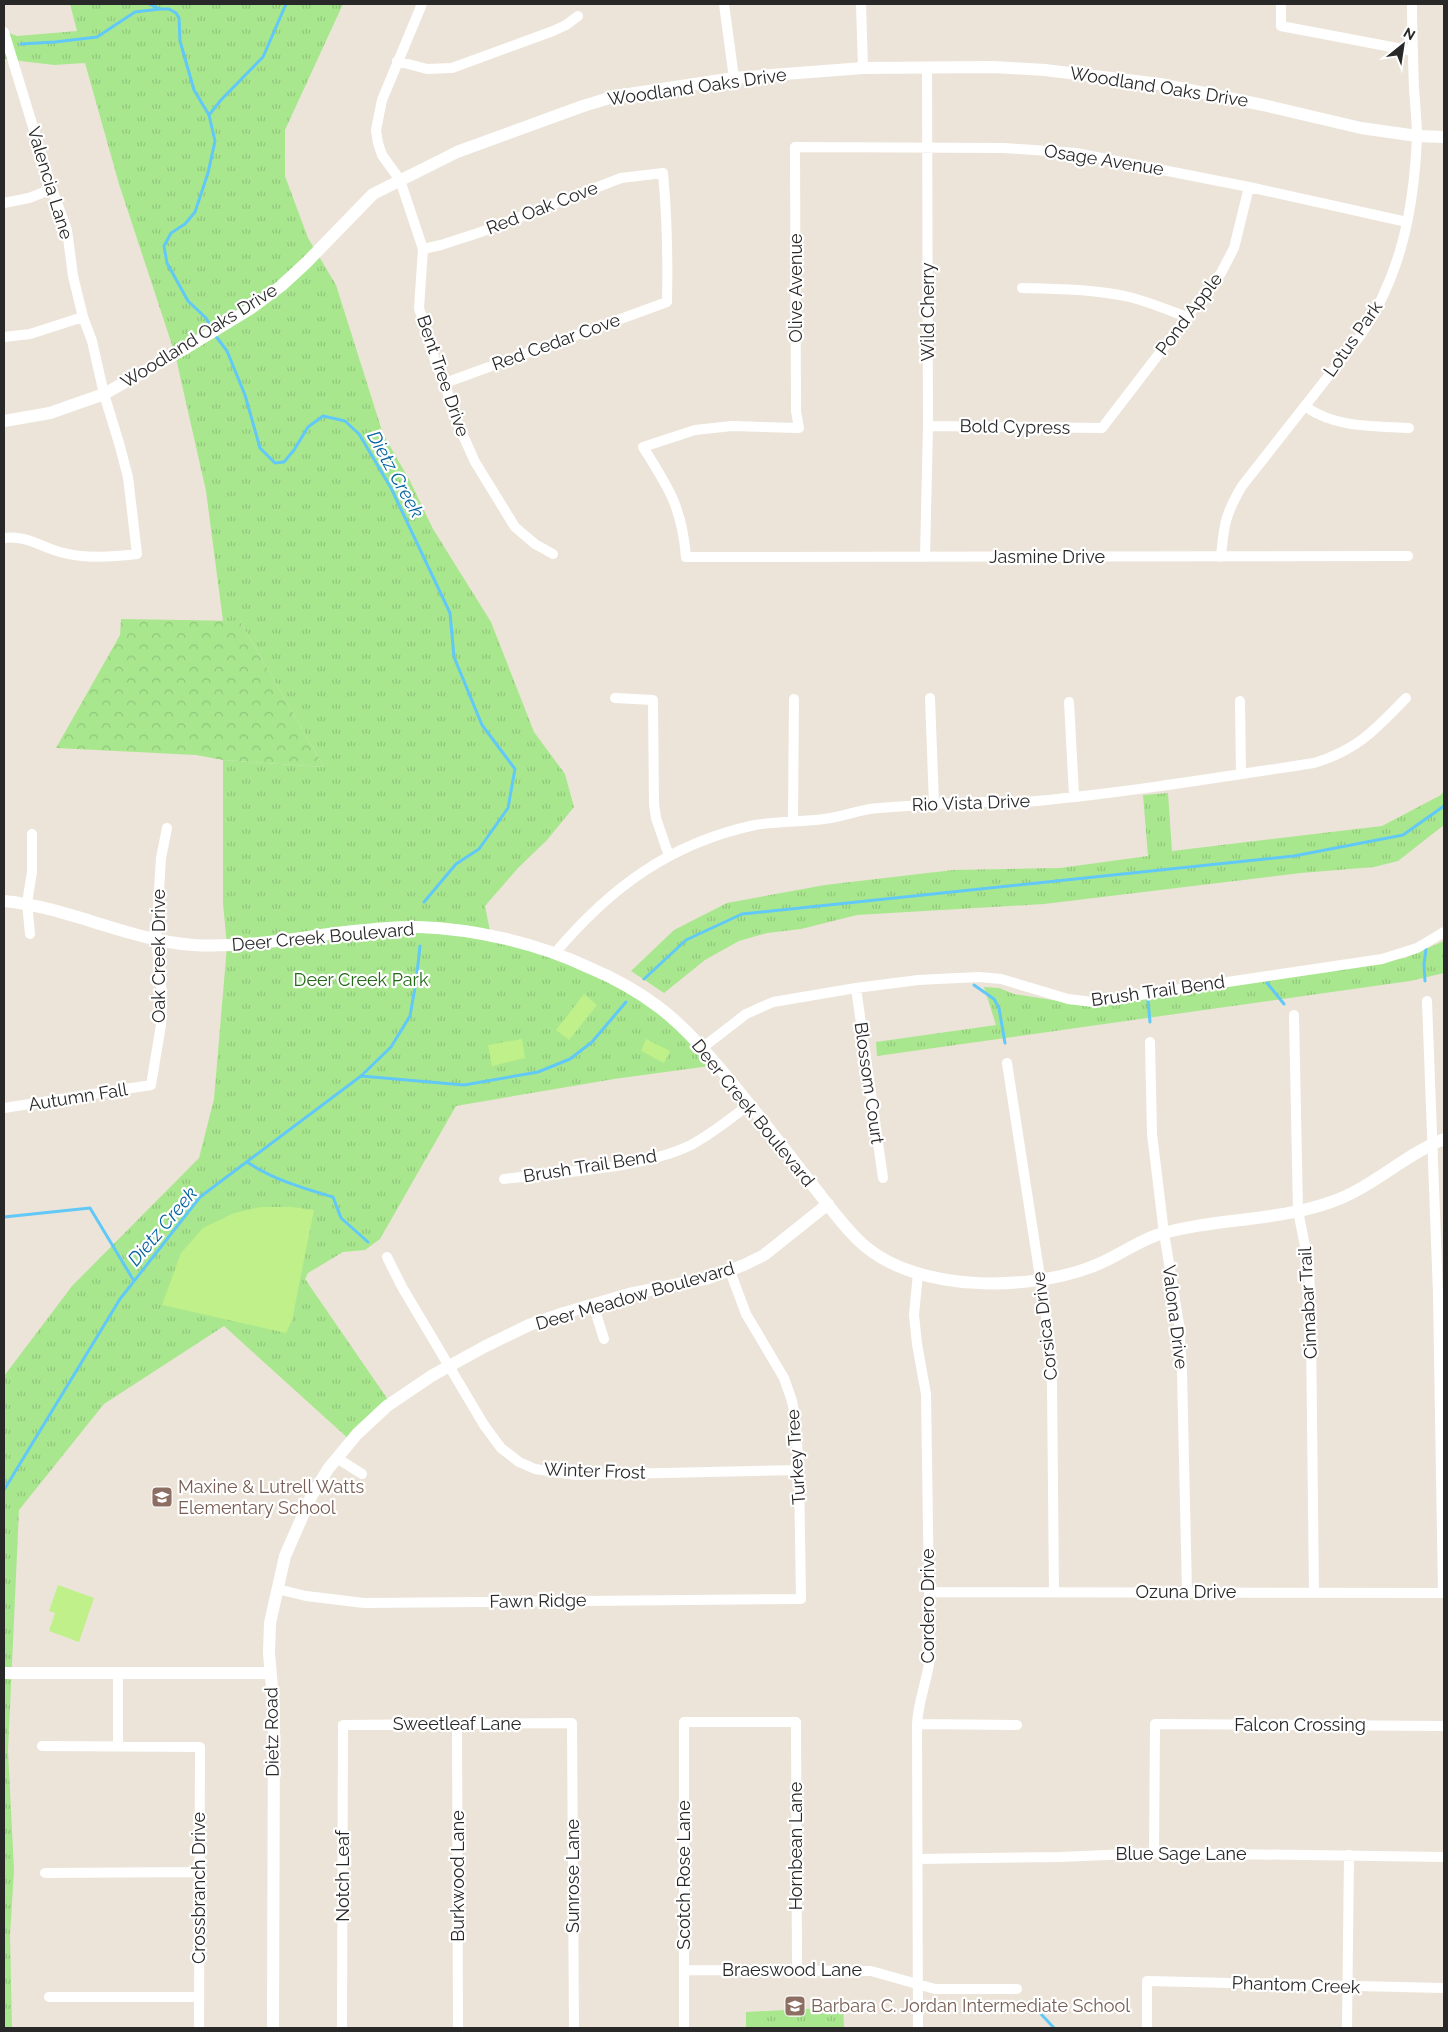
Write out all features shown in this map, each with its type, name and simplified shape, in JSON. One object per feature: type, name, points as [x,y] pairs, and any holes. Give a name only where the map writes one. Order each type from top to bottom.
[{"type":"street","name":"Bent Tree Drive","points":[[422,4],[382,100],[376,130],[378,143],[382,155],[400,180],[423,249],[419,308],[437,367],[446,383],[453,412],[475,462],[515,527],[526,537],[554,554]]},
{"type":"street","points":[[724,4],[734,78]]},
{"type":"street","points":[[860,4],[863,68]]},
{"type":"street","points":[[1281,4],[1281,26],[1412,51]]},
{"type":"street","name":"Lotus Park","points":[[1221,557],[1224,526],[1230,507],[1242,486],[1306,407],[1373,316],[1394,273],[1403,247],[1413,186],[1417,136],[1412,51],[1412,4]]},
{"type":"street","points":[[397,61],[426,69],[452,68],[553,31],[566,25],[578,16]]},
{"type":"street","name":"Valencia Lane","points":[[4,32],[52,189],[67,230],[73,276],[83,317],[92,341],[104,394],[120,443],[128,477],[137,554],[105,558],[78,555],[59,552],[22,538],[4,538]]},
{"type":"street","name":"Woodland Oaks Drive","points":[[4,421],[50,413],[104,394],[186,348],[244,312],[281,286],[373,194],[457,152],[601,100],[734,78],[863,68],[927,67],[1045,70],[1160,84],[1263,105],[1361,128],[1417,136],[1444,137]]},
{"type":"street","name":"Wild Cherry","points":[[924,557],[928,426],[927,67]]},
{"type":"street","name":"Osage Avenue","points":[[795,147],[1039,149],[1076,153],[1249,187],[1407,222]]},
{"type":"street","name":"Olive Avenue","points":[[686,557],[684,532],[674,499],[643,447],[695,430],[732,426],[799,428],[796,411],[795,147]]},
{"type":"street","name":"Red Oak Cove","points":[[423,249],[481,232],[621,178],[663,173],[667,210],[668,260],[666,302]]},
{"type":"street","name":"Pond Apple","points":[[1102,428],[1221,273],[1234,248],[1249,187]]},
{"type":"street","points":[[4,203],[29,198],[52,189]]},
{"type":"street","points":[[1022,288],[1067,289],[1115,295],[1152,304],[1187,317]]},
{"type":"street","name":"Red Cedar Cove","points":[[446,383],[666,302]]},
{"type":"street","points":[[4,338],[30,334],[83,317]]},
{"type":"street","points":[[1306,407],[1319,416],[1344,423],[1409,428]]},
{"type":"street","name":"Bold Cypress","points":[[928,426],[1102,428]]},
{"type":"street","name":"Jasmine Drive","points":[[686,557],[1408,556]]},
{"type":"street","points":[[615,698],[653,700],[654,804],[656,818],[669,856]]},
{"type":"street","points":[[930,698],[934,804]]},
{"type":"street","name":"Rio Vista Drive","points":[[555,953],[606,898],[633,878],[669,856],[703,840],[733,831],[757,825],[793,820],[824,819],[876,808],[1036,801],[1314,763],[1335,756],[1359,742],[1406,698]]},
{"type":"street","points":[[793,820],[794,699]]},
{"type":"street","points":[[1240,701],[1241,774]]},
{"type":"street","points":[[1069,702],[1074,795]]},
{"type":"street","name":"Oak Creek Drive","points":[[151,1085],[160,1025],[162,994],[156,939],[161,858],[167,828]]},
{"type":"street","points":[[30,934],[27,903],[32,872],[32,834]]},
{"type":"street","name":"Deer Creek Boulevard","points":[[4,901],[27,903],[156,939],[187,944],[227,946],[342,933],[419,927],[479,934],[555,953],[606,975],[661,1008],[702,1048],[750,1104],[828,1204],[866,1247],[884,1258],[918,1273],[957,1281],[994,1284],[1040,1281],[1094,1266],[1151,1237],[1164,1233],[1183,1228],[1298,1211],[1332,1202],[1356,1191],[1438,1142]]},
{"type":"street","name":"Brush Trail Bend","points":[[702,1048],[746,1014],[773,1002],[856,988],[918,980],[1001,979],[1068,999],[1093,1002],[1367,962],[1417,948],[1444,932]]},
{"type":"street","name":"Blossom Court","points":[[856,988],[883,1178]]},
{"type":"street","points":[[1427,1001],[1438,1142],[1438,1294],[1443,1593]]},
{"type":"street","name":"Cinnabar Trail","points":[[1294,1015],[1298,1211],[1309,1266],[1312,1329],[1314,1592]]},
{"type":"street","name":"Valona Drive","points":[[1150,1042],[1152,1134],[1164,1233],[1179,1324],[1182,1371],[1187,1592]]},
{"type":"street","name":"Corsica Drive","points":[[1007,1064],[1050,1342],[1054,1592]]},
{"type":"street","name":"Autumn Fall","points":[[4,1108],[151,1085]]},
{"type":"street","name":"Brush Trail Bend","points":[[504,1179],[607,1167],[669,1154],[706,1136],[750,1104]]},
{"type":"street","name":"Deer Meadow Boulevard","points":[[270,1673],[270,1623],[285,1556],[296,1528],[311,1497],[337,1458],[357,1434],[387,1406],[449,1366],[529,1325],[629,1294],[709,1278],[730,1271],[764,1255],[828,1204]]},
{"type":"street","name":"Winter Frost","points":[[387,1257],[402,1287],[492,1438],[514,1459],[535,1470],[576,1474],[799,1470]]},
{"type":"street","name":"Turkey Tree","points":[[730,1271],[746,1314],[784,1378],[792,1401],[799,1470],[801,1599]]},
{"type":"street","name":"Cordero Drive","points":[[918,1273],[914,1315],[926,1394],[930,1658],[928,1673],[917,1713],[918,2028]]},
{"type":"street","points":[[593,1304],[604,1339]]},
{"type":"street","points":[[337,1458],[362,1474]]},
{"type":"street","name":"Fawn Ridge","points":[[277,1589],[315,1598],[364,1603],[801,1599]]},
{"type":"street","name":"Ozuna Drive","points":[[929,1592],[1443,1593]]},
{"type":"street","name":"Dietz Road","points":[[4,1672],[270,1673],[274,1711],[273,2028]]},
{"type":"street","points":[[42,1746],[118,1746],[118,1672]]},
{"type":"street","name":"Scotch Rose Lane","points":[[684,2028],[684,1722],[796,1722]]},
{"type":"street","name":"Hornbean Lane","points":[[796,1722],[797,1970]]},
{"type":"street","name":"Sweetleaf Lane","points":[[343,1724],[572,1723]]},
{"type":"street","name":"Sunrose Lane","points":[[572,1723],[574,2028]]},
{"type":"street","name":"Notch Leaf","points":[[342,2028],[343,1724]]},
{"type":"street","name":"Burkwood Lane","points":[[457,1724],[458,2028]]},
{"type":"street","points":[[917,1724],[1017,1725]]},
{"type":"street","name":"Falcon Crossing","points":[[1154,1853],[1155,1724],[1444,1726]]},
{"type":"street","name":"Crossbranch Drive","points":[[118,1746],[200,1747],[200,2028]]},
{"type":"street","name":"Blue Sage Lane","points":[[918,1859],[1154,1853],[1444,1857]]},
{"type":"street","points":[[1347,2028],[1350,1855]]},
{"type":"street","points":[[45,1873],[199,1872]]},
{"type":"street","name":"Braeswood Lane","points":[[684,1970],[871,1971],[918,1985],[950,1990],[1017,1990]]},
{"type":"street","name":"Phantom Creek","points":[[1147,2028],[1147,1981],[1444,1988]]},
{"type":"street","points":[[49,1997],[199,1998]]},
{"type":"green space","name":"Deer Creek Park","points":[[70,4],[343,4],[285,130],[285,176],[308,238],[336,285],[383,434],[410,481],[433,529],[491,622],[534,732],[565,774],[574,807],[547,840],[518,868],[485,906],[491,936],[555,953],[661,1008],[717,1065],[614,1079],[456,1106],[380,1239],[365,1250],[343,1252],[308,1273],[305,1279],[391,1404],[351,1441],[224,1326],[104,1404],[19,1510],[8,1751],[14,1870],[10,1935],[12,2028],[4,2028],[4,1376],[72,1286],[199,1158],[214,1099],[227,946],[223,903],[223,760],[324,767],[240,621],[223,621],[206,491],[175,354],[119,184],[85,63],[54,65],[4,59],[4,31],[17,36],[77,31]]},
{"type":"green space","points":[[121,619],[240,621],[324,767],[223,760],[196,755],[56,748],[120,635]]},
{"type":"green space","points":[[1444,791],[1444,825],[1398,861],[1374,867],[1301,873],[1044,904],[857,915],[801,929],[767,933],[739,941],[705,960],[664,993],[631,971],[674,930],[727,903],[825,885],[953,870],[1060,868],[1148,856],[1143,795],[1168,793],[1172,851],[1382,826],[1441,795]]},
{"type":"green space","points":[[1444,941],[1444,973],[1410,981],[877,1056],[876,1042],[996,1025],[984,987],[999,988],[1014,994],[1090,1006],[1405,958]]},
{"type":"green space","points":[[584,994],[597,1005],[569,1040],[556,1030]]},
{"type":"green space","points":[[522,1039],[525,1058],[492,1066],[488,1045]]},
{"type":"green space","points":[[646,1039],[670,1051],[664,1063],[641,1051]]},
{"type":"green space","points":[[260,1207],[291,1207],[314,1210],[292,1320],[286,1333],[162,1305],[181,1253],[203,1228],[234,1213]]},
{"type":"green space","points":[[58,1585],[94,1598],[79,1642],[49,1631],[55,1613],[49,1611]]},
{"type":"green space","points":[[843,2007],[844,2028],[746,2028],[746,2012]]},
{"type":"waterway","name":"Dietz Creek","points":[[149,4],[160,9],[169,9],[176,13],[179,18],[180,41],[194,90],[209,115],[215,141],[208,173],[195,212],[185,224],[171,233],[164,246],[167,263],[188,301],[206,318],[212,329]]},
{"type":"waterway","points":[[209,115],[263,57],[286,4]]},
{"type":"waterway","points":[[21,44],[97,37],[135,12],[160,9]]},
{"type":"waterway","name":"Dietz Creek","points":[[215,335],[227,351],[245,395],[260,448],[275,463],[284,462],[308,427],[323,416],[345,421],[359,434],[391,488],[450,613],[454,657],[482,725],[515,769],[508,808],[479,849],[456,864],[424,902]]},
{"type":"waterway","points":[[644,979],[686,940],[742,914],[1294,856],[1403,835],[1444,806]]},
{"type":"waterway","name":"Dietz Creek","points":[[4,1490],[120,1299],[200,1197],[361,1076],[391,1047],[410,1016],[420,946]]},
{"type":"waterway","points":[[1425,981],[1424,964],[1426,949]]},
{"type":"waterway","points":[[1267,983],[1284,1004]]},
{"type":"waterway","points":[[974,985],[994,999],[999,1008],[1005,1043]]},
{"type":"waterway","points":[[1148,1000],[1150,1022]]},
{"type":"waterway","points":[[361,1076],[464,1085],[538,1072],[570,1059],[592,1042],[626,1002]]},
{"type":"waterway","points":[[247,1162],[278,1179],[333,1197],[341,1218],[368,1242]]},
{"type":"waterway","points":[[4,1217],[90,1208],[134,1281]]},
{"type":"waterway","points":[[1041,2014],[1054,2028]]},
{"type":"place","name":"Maxine & Lutrell Watts Elementary School","points":[[162,1497]]},
{"type":"place","name":"Barbara C. Jordan Intermediate School","points":[[795,2006]]}]
